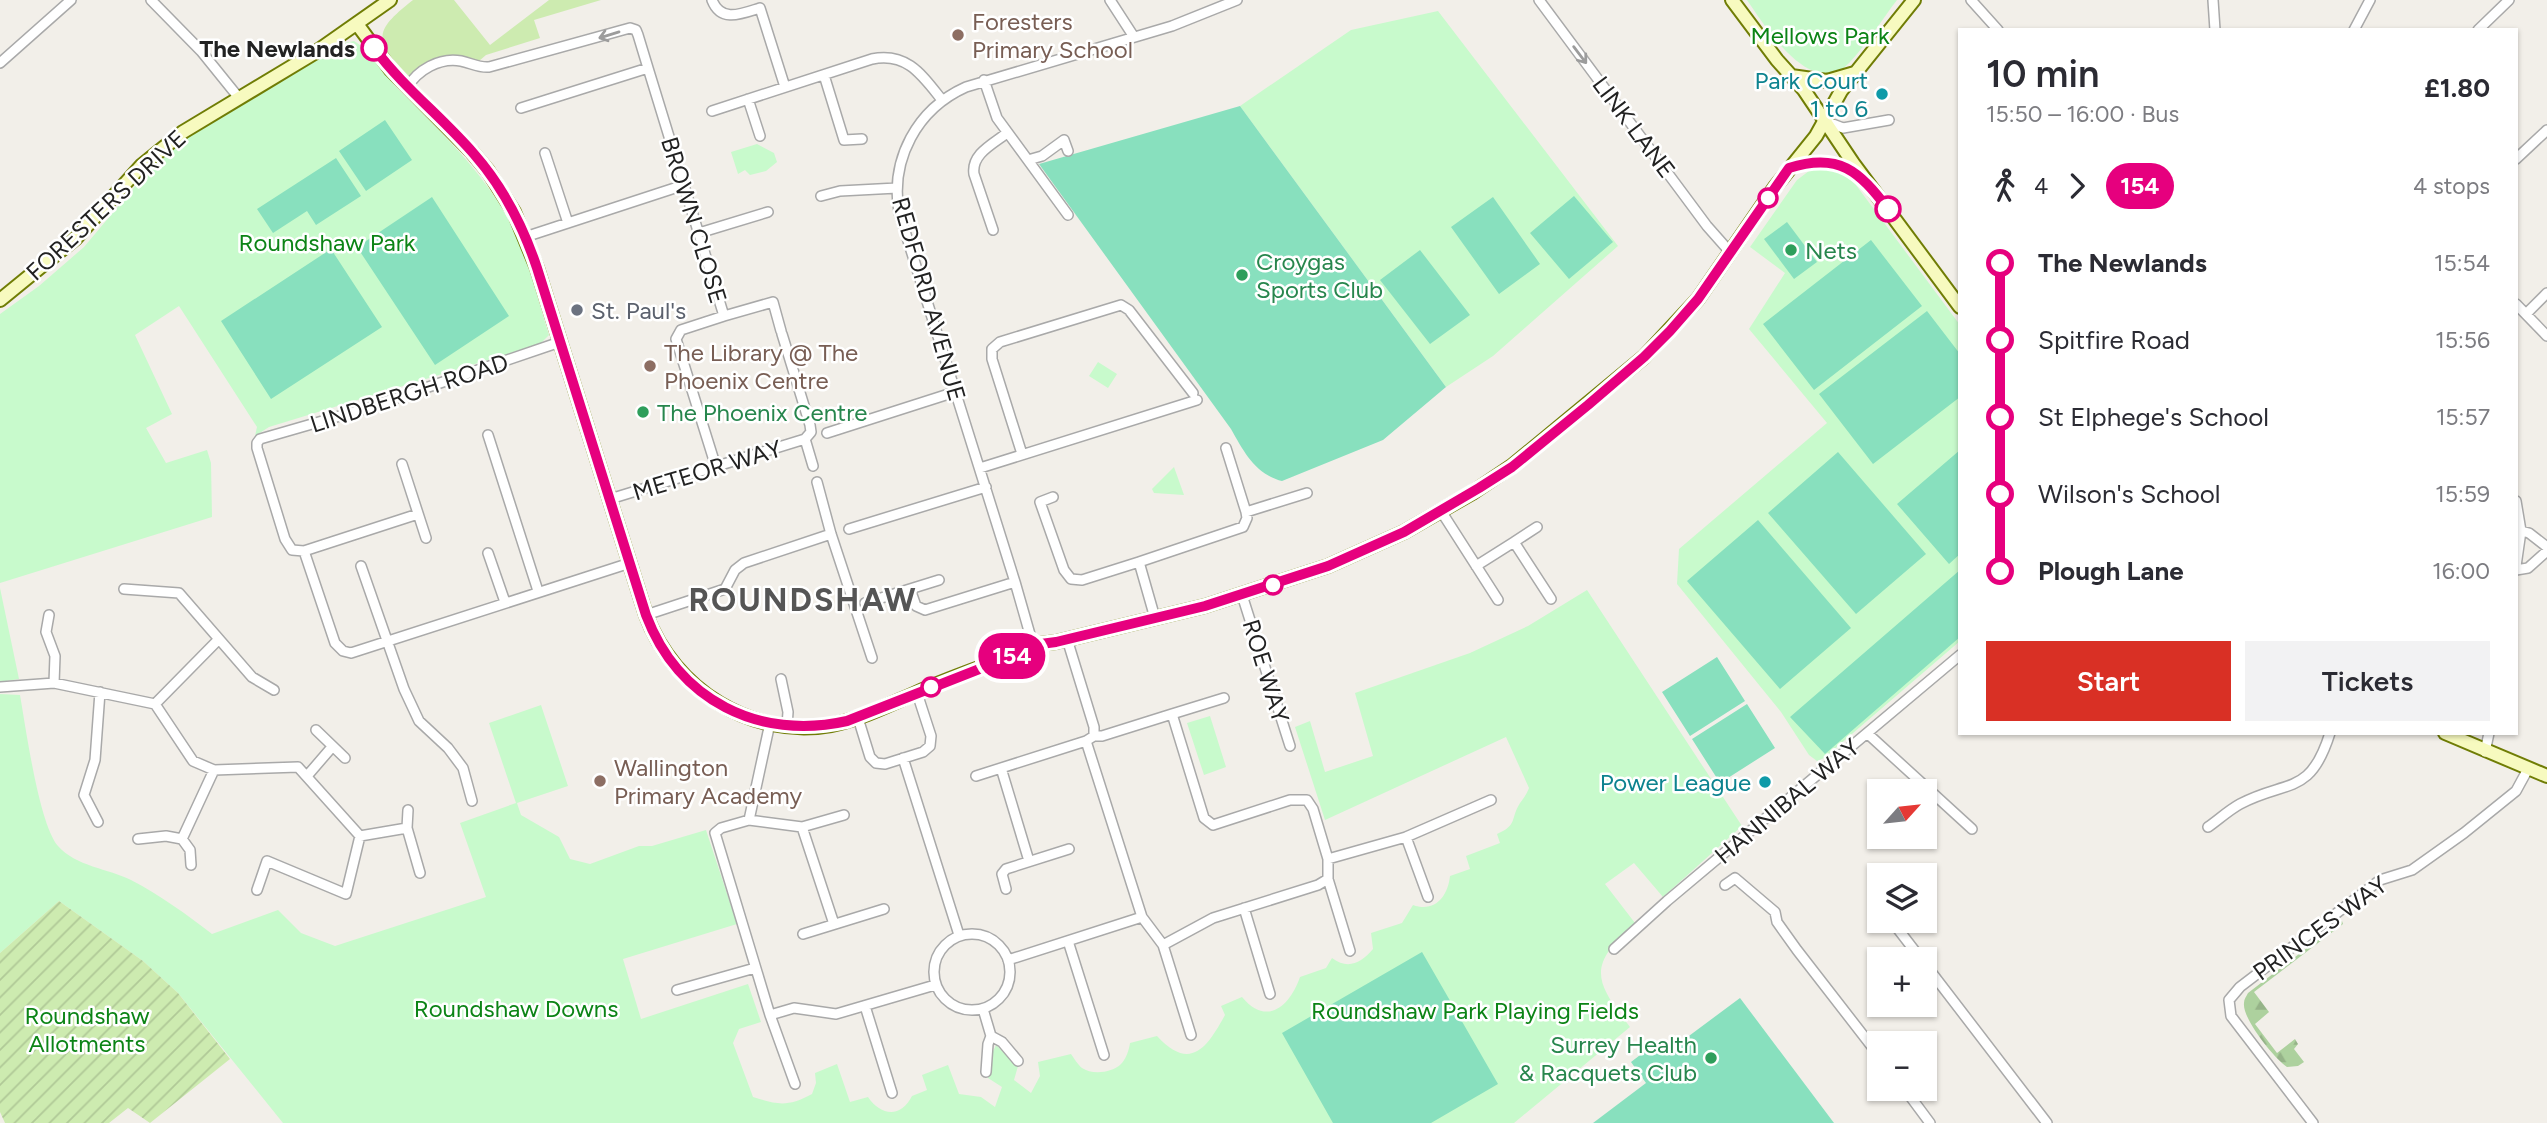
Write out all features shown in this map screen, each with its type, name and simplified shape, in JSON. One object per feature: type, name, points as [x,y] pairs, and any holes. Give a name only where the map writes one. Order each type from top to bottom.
[{"type":"main road","name":"FORESTERS DRIVE","points":[[0,300],[76,238],[141,166],[183,132],[357,24],[390,0]]},
{"type":"main road","points":[[1732,0],[1825,121],[1958,304]]},
{"type":"main road","points":[[357,24],[407,88],[476,157],[506,198],[525,237],[561,342],[646,615],[662,647],[691,683],[727,708],[770,723],[821,726],[858,718],[1020,653],[1033,645],[1155,618],[1242,595],[1344,559],[1388,540],[1441,511],[1512,467],[1644,357],[1698,299],[1825,121],[1831,107],[1914,0]]},
{"type":"main road","points":[[1791,76],[1827,81],[1858,72]]},
{"type":"main road","points":[[2449,735],[2547,776]]},
{"type":"street","points":[[0,62],[71,0]]},
{"type":"street","points":[[151,0],[201,51],[239,98]]},
{"type":"street","points":[[712,0],[718,11],[725,15],[736,15],[760,8],[785,87]]},
{"type":"street","points":[[1110,0],[1134,37]]},
{"type":"street","name":"REDFORD AVENUE","points":[[1033,645],[1016,582],[899,212],[897,188],[901,161],[909,138],[921,120],[942,100],[966,86],[1192,19],[1237,0]]},
{"type":"street","name":"LINK LANE","points":[[1539,0],[1707,226],[1730,252]]},
{"type":"street","points":[[1971,0],[1996,28]]},
{"type":"street","points":[[2213,0],[2215,28]]},
{"type":"street","points":[[2355,28],[2370,0]]},
{"type":"street","points":[[2480,28],[2509,0]]},
{"type":"street","name":"BROWN CLOSE","points":[[407,88],[418,74],[440,62],[454,60],[489,67],[630,28],[636,30],[724,316],[684,328],[679,331],[676,339],[716,467]]},
{"type":"street","points":[[712,111],[885,57],[909,63],[942,100]]},
{"type":"street","points":[[521,108],[648,68]]},
{"type":"street","points":[[824,75],[844,140],[862,139]]},
{"type":"street","points":[[984,80],[994,114],[1068,215]]},
{"type":"street","points":[[748,99],[760,136]]},
{"type":"street","points":[[1825,121],[1843,128],[1889,120]]},
{"type":"street","points":[[2518,157],[2547,130]]},
{"type":"street","points":[[993,230],[974,174],[974,164],[977,157],[1007,133]]},
{"type":"street","points":[[1028,160],[1042,156],[1065,140],[1068,151]]},
{"type":"street","points":[[545,153],[568,223]]},
{"type":"street","points":[[1789,168],[1820,161],[1835,163],[1854,171],[1872,188]]},
{"type":"street","points":[[525,237],[684,185]]},
{"type":"street","points":[[821,196],[840,191],[897,188]]},
{"type":"street","points":[[699,233],[768,212]]},
{"type":"street","points":[[2526,314],[2547,293]]},
{"type":"street","name":"METEOR WAY","points":[[610,499],[805,439],[811,432],[773,302],[724,316]]},
{"type":"street","points":[[980,468],[1022,454],[1195,396],[1129,310],[1121,305],[1000,342],[992,349],[992,359],[1022,454]]},
{"type":"street","points":[[2518,306],[2547,336]]},
{"type":"street","name":"LINDBERGH ROAD","points":[[304,551],[292,550],[285,539],[257,448],[260,439],[363,409],[561,342]]},
{"type":"street","points":[[827,433],[955,391]]},
{"type":"street","points":[[488,435],[538,591]]},
{"type":"street","name":"METEOR WAY","points":[[805,439],[813,467]]},
{"type":"street","points":[[1053,497],[1040,502],[1064,570],[1071,579],[1082,580],[1240,529],[1246,523],[1246,512],[1226,448]]},
{"type":"street","points":[[402,464],[426,538]]},
{"type":"street","points":[[817,482],[831,534],[872,658]]},
{"type":"street","points":[[849,529],[986,487]]},
{"type":"street","points":[[1246,512],[1307,493]]},
{"type":"street","points":[[1441,511],[1498,600]]},
{"type":"street","points":[[2518,513],[2521,531],[2518,553]]},
{"type":"street","points":[[418,514],[304,551],[335,643],[343,651],[351,653],[387,642],[630,563]]},
{"type":"street","points":[[1476,566],[1537,527]]},
{"type":"street","points":[[2518,568],[2528,568],[2547,549],[2529,533],[2521,531]]},
{"type":"street","points":[[646,615],[725,589],[735,570],[744,563],[831,534]]},
{"type":"street","points":[[1514,542],[1551,599]]},
{"type":"street","points":[[488,553],[505,602]]},
{"type":"street","points":[[1139,562],[1155,618]]},
{"type":"street","points":[[361,566],[387,642],[419,721],[448,748],[463,768],[472,801]]},
{"type":"street","points":[[864,603],[939,580]]},
{"type":"street","points":[[910,589],[916,606],[925,610],[1016,582]]},
{"type":"street","points":[[124,589],[180,593],[252,677],[274,690]]},
{"type":"street","name":"ROE WAY","points":[[1242,595],[1290,746]]},
{"type":"street","points":[[49,615],[46,632],[55,656],[54,683]]},
{"type":"street","points":[[155,704],[219,639]]},
{"type":"street","points":[[1067,639],[1094,727],[1090,739],[1142,917],[1163,945],[1191,1035]]},
{"type":"street","name":"HANNIBAL WAY","points":[[1614,949],[1667,901],[1958,657]]},
{"type":"street","points":[[781,679],[788,706],[787,726]]},
{"type":"street","points":[[0,687],[54,683],[155,704],[193,761],[214,770],[298,767],[360,836]]},
{"type":"street","points":[[98,821],[84,795],[95,760],[100,692]]},
{"type":"street","points":[[858,718],[873,761],[881,764],[923,752],[931,742],[917,693]]},
{"type":"street","points":[[976,776],[1224,698]]},
{"type":"street","points":[[1172,714],[1204,818],[1209,823],[1213,825],[1290,800],[1307,800],[1313,809],[1328,859],[1328,878],[1350,951]]},
{"type":"street","points":[[749,820],[770,723]]},
{"type":"street","points":[[316,730],[345,758]]},
{"type":"street","points":[[1868,734],[1972,829]]},
{"type":"street","points":[[2208,827],[2239,804],[2306,778],[2316,766],[2329,735]]},
{"type":"street","points":[[2485,751],[2489,735]]},
{"type":"street","points":[[307,776],[332,747]]},
{"type":"street","points":[[903,758],[959,935]]},
{"type":"street","points":[[1001,768],[1029,861]]},
{"type":"street","name":"PRINCES WAY","points":[[2313,1123],[2231,1016],[2229,1000],[2239,987],[2380,880],[2417,867],[2509,798],[2522,784],[2528,769]]},
{"type":"street","points":[[182,839],[214,770]]},
{"type":"street","points":[[1328,859],[1406,837],[1491,800]]},
{"type":"street","points":[[408,810],[407,828],[420,873]]},
{"type":"street","points":[[794,1084],[754,968],[715,833],[721,828],[749,820],[802,827],[844,815]]},
{"type":"street","points":[[802,827],[834,924]]},
{"type":"street","points":[[360,836],[407,828]]},
{"type":"street","points":[[138,839],[166,836],[182,839],[190,850],[191,866]]},
{"type":"street","points":[[257,890],[267,861],[346,894],[360,836]]},
{"type":"street","points":[[1406,837],[1427,897]]},
{"type":"street","points":[[1006,889],[1002,874],[1006,869],[1069,849]]},
{"type":"street","points":[[1163,945],[1213,918],[1318,885],[1328,878]]},
{"type":"street","points":[[1725,885],[1735,878],[1774,912],[1777,922],[1797,950],[1867,1040]]},
{"type":"street","points":[[1244,908],[1270,993]]},
{"type":"street","points":[[803,934],[884,909]]},
{"type":"street","points":[[1009,960],[1142,917]]},
{"type":"street","points":[[1901,933],[1912,947]]},
{"type":"street","points":[[959,935],[982,935],[994,940],[1009,960],[1009,982],[1004,994],[984,1009],[957,1008],[948,1002],[935,985],[933,974],[940,949],[959,935]]},
{"type":"street","points":[[1068,941],[1104,1055]]},
{"type":"street","points":[[677,990],[754,968]]},
{"type":"street","points":[[1937,980],[2046,1123]]},
{"type":"street","points":[[770,1015],[794,1007],[836,1014],[935,985]]},
{"type":"street","points":[[865,1006],[892,1093]]},
{"type":"street","points":[[984,1009],[991,1036],[986,1072]]},
{"type":"street","points":[[991,1036],[1002,1042],[1018,1061]]},
{"type":"street","points":[[1914,1101],[1930,1123]]},
{"type":"green space","points":[[413,0],[454,0],[490,45],[549,0],[601,0],[534,20],[540,38],[486,55],[479,61],[457,57],[440,59],[406,78],[389,54],[382,37],[390,21]]},
{"type":"green space","name":"Mellows Park","points":[[1747,0],[1897,0],[1853,59],[1839,71],[1825,74],[1798,62],[1786,51]]},
{"type":"green space","points":[[1438,11],[1618,246],[1493,356],[1446,387],[1240,106],[1351,30]]},
{"type":"green space","name":"Roundshaw Park","points":[[354,41],[372,56],[397,88],[459,152],[500,205],[523,251],[549,335],[540,344],[269,427],[255,436],[257,427],[179,306],[135,335],[172,414],[146,428],[166,463],[207,450],[211,463],[212,517],[0,583],[0,314],[39,286],[84,247],[147,172],[187,138],[345,43]]},
{"type":"green space","name":"Croygas Sports Club","points":[[1240,106],[1446,387],[1383,440],[1282,481],[1264,473],[1251,461],[1231,429],[1039,164]]},
{"type":"green space","points":[[385,120],[412,160],[366,191],[339,151]]},
{"type":"green space","points":[[757,144],[774,153],[777,162],[766,171],[750,175],[745,170],[738,174],[731,152]]},
{"type":"green space","points":[[336,158],[361,196],[316,225],[307,211],[273,233],[257,209]]},
{"type":"green space","points":[[1821,167],[1846,172],[1958,322],[1958,643],[1824,758],[1817,761],[1809,755],[1781,712],[1677,584],[1679,549],[1827,423],[1749,329],[1785,273],[1750,247],[1797,180],[1809,171]]},
{"type":"green space","points":[[1574,196],[1613,242],[1569,279],[1530,233]]},
{"type":"green space","points":[[432,197],[509,316],[435,365],[357,247]]},
{"type":"green space","points":[[1493,197],[1540,264],[1499,294],[1451,227]]},
{"type":"green space","name":"Nets","points":[[1787,222],[1817,262],[1794,279],[1764,239]]},
{"type":"green space","points":[[1871,240],[1922,306],[1814,390],[1763,324]]},
{"type":"green space","points":[[331,249],[382,327],[271,399],[221,321]]},
{"type":"green space","points":[[1420,250],[1470,315],[1430,344],[1380,280]]},
{"type":"green space","points":[[1927,311],[1958,351],[1958,399],[1873,464],[1819,394]]},
{"type":"green space","points":[[1098,362],[1117,374],[1108,388],[1089,376]]},
{"type":"green space","points":[[1838,452],[1926,554],[1856,614],[1768,513]]},
{"type":"green space","points":[[1958,452],[1958,556],[1949,564],[1897,504]]},
{"type":"green space","points":[[1174,467],[1184,495],[1154,493],[1152,489]]},
{"type":"green space","points":[[1758,520],[1851,628],[1780,689],[1687,581]]},
{"type":"green space","points":[[1958,572],[1958,639],[1825,754],[1790,717]]},
{"type":"green space","points":[[0,588],[19,679],[0,682]]},
{"type":"green space","points":[[1587,590],[1742,826],[1663,897],[1634,863],[1605,884],[1635,923],[1609,951],[1601,973],[1609,997],[1630,1027],[1514,1123],[283,1123],[178,993],[143,961],[59,901],[0,953],[0,694],[20,695],[39,798],[51,835],[65,853],[83,863],[142,886],[212,934],[278,910],[301,933],[335,946],[486,897],[460,823],[516,803],[489,723],[541,705],[568,786],[517,803],[521,815],[559,837],[570,859],[590,864],[639,846],[652,846],[706,830],[737,924],[623,959],[641,1019],[748,984],[761,1022],[739,1029],[733,1043],[753,1097],[783,1103],[804,1098],[812,1094],[816,1083],[815,1073],[837,1064],[850,1102],[868,1097],[879,1108],[891,1112],[902,1108],[912,1096],[927,1090],[922,1075],[948,1065],[959,1094],[981,1097],[995,1107],[1002,1087],[988,1078],[989,1060],[996,1045],[1018,1066],[1014,1080],[1031,1093],[1040,1076],[1038,1062],[1071,1054],[1086,1070],[1107,1071],[1123,1062],[1130,1043],[1157,1036],[1169,1047],[1189,1054],[1197,1051],[1212,1037],[1225,1015],[1221,1006],[1242,997],[1260,1011],[1277,1009],[1290,997],[1300,977],[1326,968],[1332,958],[1343,964],[1359,961],[1373,949],[1371,933],[1402,923],[1413,905],[1428,907],[1439,901],[1450,876],[1470,869],[1466,856],[1500,843],[1497,834],[1511,824],[1529,788],[1506,737],[1325,820],[1295,727],[1310,721],[1325,772],[1373,756],[1355,693],[1470,653],[1528,626]]},
{"type":"green space","points":[[1717,657],[1745,701],[1690,736],[1662,692]]},
{"type":"green space","points":[[1747,704],[1775,748],[1720,783],[1692,739]]},
{"type":"green space","points":[[1210,716],[1226,767],[1204,775],[1187,723]]},
{"type":"green space","name":"Roundshaw Allotments","points":[[59,901],[143,961],[178,993],[230,1059],[150,1123],[128,1108],[109,1123],[5,1123],[0,1112],[0,953]]},
{"type":"green space","points":[[2342,921],[2343,924],[2254,992],[2269,1012],[2255,1024],[2277,1053],[2295,1039],[2298,1044],[2294,1049],[2304,1062],[2298,1066],[2287,1067],[2275,1056],[2248,1019],[2245,999],[2248,993]]},
{"type":"green space","points":[[1422,952],[1498,1084],[1431,1123],[1333,1123],[1282,1033]]},
{"type":"green space","name":"Surrey Health & Racquets Club","points":[[1740,998],[1834,1123],[1593,1123],[1646,1083],[1631,1062],[1657,1042],[1666,1053]]},
{"type":"bus line","name":"154","points":[[374,48],[407,88],[488,171],[520,226],[532,252],[646,615],[662,647],[679,671],[714,701],[747,717],[787,726],[821,726],[858,718],[1020,653],[1033,645],[1056,642],[1242,595],[1328,566],[1388,540],[1512,467],[1644,357],[1698,299],[1789,168],[1820,161],[1848,167],[1872,188],[1888,209]]},
{"type":"place","name":"Foresters Primary School","points":[[958,35]]},
{"type":"place","name":"The Newlands","points":[[374,48]]},
{"type":"place","name":"Park Court 1 to 6","points":[[1882,94]]},
{"type":"place","name":"Nets","points":[[1791,250]]},
{"type":"place","name":"Croygas Sports Club","points":[[1242,275]]},
{"type":"place","name":"St. Paul's","points":[[577,310]]},
{"type":"place","name":"The Library @ The Phoenix Centre","points":[[650,366]]},
{"type":"place","name":"The Phoenix Centre","points":[[643,412]]},
{"type":"place","name":"Wallington Primary Academy","points":[[600,781]]},
{"type":"place","name":"Power League","points":[[1765,782]]},
{"type":"place","name":"Surrey Health & Racquets Club","points":[[1711,1058]]},
{"type":"district","name":"ROUNDSHAW","points":[[803,600]]},
{"type":"park label","name":"Roundshaw Downs","points":[[516,1008]]},
{"type":"park label","name":"Roundshaw Park Playing Fields","points":[[1475,1010]]}]
